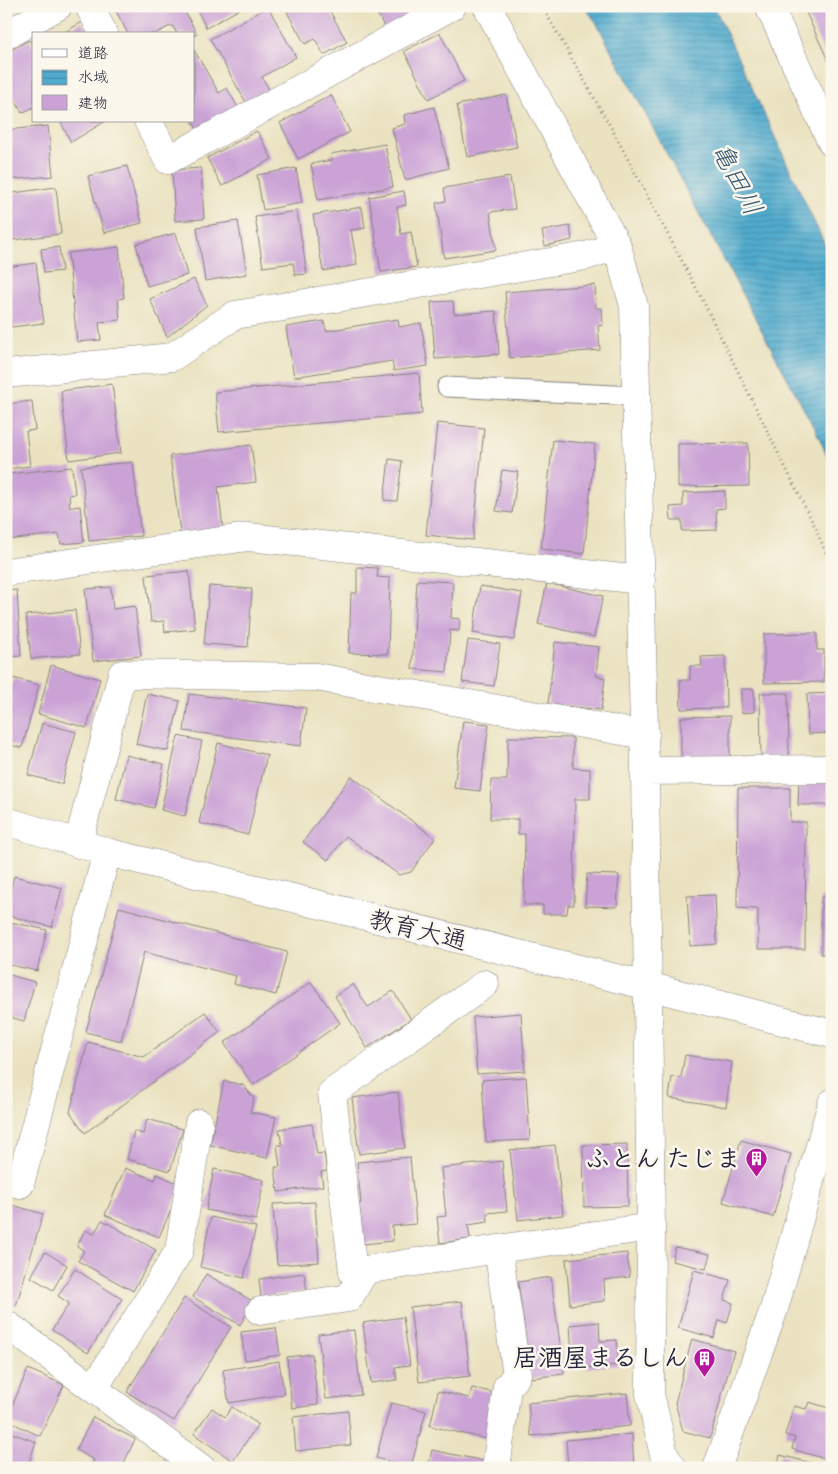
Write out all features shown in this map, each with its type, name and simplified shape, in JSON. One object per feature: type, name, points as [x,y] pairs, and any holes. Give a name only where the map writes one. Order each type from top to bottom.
[{"type":"street","points":[[6,35],[58,6]]},
{"type":"street","points":[[90,6],[103,32]]},
{"type":"street","points":[[149,122],[168,160],[452,6]]},
{"type":"street","points":[[487,6],[617,246],[634,306],[645,735],[651,1227],[650,1394],[664,1455],[673,1468]]},
{"type":"street","points":[[769,6],[832,143]]},
{"type":"street","points":[[6,374],[172,357],[235,315],[586,256],[617,246]]},
{"type":"street","points":[[6,572],[248,537],[641,580]]},
{"type":"street","points":[[78,844],[122,674],[316,677],[645,735]]},
{"type":"street","points":[[645,771],[832,770]]},
{"type":"street","name":"教育大通","points":[[6,821],[107,852],[648,986],[832,1034]]},
{"type":"street","points":[[6,1180],[20,1184],[107,852]]},
{"type":"street","points":[[485,984],[332,1093],[353,1272],[651,1227]]},
{"type":"street","points":[[717,1468],[774,1309],[832,1103]]},
{"type":"street","points":[[94,1388],[179,1251],[199,1123]]},
{"type":"street","points":[[496,1468],[507,1387],[517,1375],[498,1249]]},
{"type":"street","points":[[260,1311],[349,1298],[365,1270]]},
{"type":"street","points":[[6,1324],[94,1388],[174,1459],[201,1468]]},
{"type":"lane","points":[[447,387],[635,396]]},
{"type":"path","points":[[542,6],[613,131],[701,297],[816,529],[832,568]]},
{"type":"water","name":"亀田川","points":[[584,6],[714,6],[832,260],[832,469],[820,439],[596,22]]},
{"type":"building","points":[[124,6],[182,6],[197,34],[195,35],[195,32],[176,32],[172,25],[159,32],[127,32],[116,11]]},
{"type":"building","points":[[195,6],[245,6],[206,28]]},
{"type":"building","points":[[297,6],[327,6],[347,42],[324,55],[315,39],[305,44],[287,12]]},
{"type":"building","points":[[373,6],[405,6],[410,14],[385,28]]},
{"type":"building","points":[[803,6],[832,6],[832,69]]},
{"type":"building","points":[[268,7],[296,57],[262,77],[271,93],[248,106],[210,39]]},
{"type":"building","points":[[82,22],[88,32],[65,32]]},
{"type":"building","points":[[440,33],[464,81],[428,99],[404,51]]},
{"type":"building","points":[[29,40],[32,45],[32,108],[22,113],[6,83],[6,53]]},
{"type":"building","points":[[195,52],[219,93],[227,88],[240,111],[200,134],[193,122],[195,122]]},
{"type":"building","points":[[331,95],[350,132],[298,159],[280,123]]},
{"type":"building","points":[[506,95],[517,147],[467,157],[457,105]]},
{"type":"building","points":[[6,101],[10,119],[6,120]]},
{"type":"building","points":[[434,107],[449,168],[405,180],[392,128],[405,124],[404,115]]},
{"type":"building","points":[[61,122],[104,122],[71,142]]},
{"type":"building","points":[[48,126],[53,176],[6,180],[6,130]]},
{"type":"building","points":[[257,131],[272,159],[222,186],[207,158]]},
{"type":"building","points":[[385,144],[393,187],[318,200],[311,164],[332,160],[331,154]]},
{"type":"building","points":[[127,166],[142,223],[104,233],[88,176]]},
{"type":"building","points":[[201,168],[204,219],[175,221],[172,170]]},
{"type":"building","points":[[296,168],[302,203],[263,210],[257,175]]},
{"type":"building","points":[[510,177],[515,209],[490,212],[496,250],[444,258],[436,203],[446,201],[444,188]]},
{"type":"building","points":[[56,187],[61,234],[6,241],[6,194]]},
{"type":"building","points":[[404,191],[406,205],[397,207],[401,234],[411,232],[417,267],[381,272],[369,197]]},
{"type":"building","points":[[362,207],[365,228],[351,230],[357,265],[323,271],[313,215]]},
{"type":"building","points":[[297,211],[307,274],[295,275],[293,263],[263,267],[255,217]]},
{"type":"building","points":[[238,221],[247,274],[205,281],[197,227]]},
{"type":"building","points":[[570,226],[572,240],[545,246],[542,231]]},
{"type":"building","points":[[176,233],[187,275],[147,286],[136,244]]},
{"type":"building","points":[[59,247],[62,271],[44,273],[41,249]]},
{"type":"building","points":[[119,247],[124,298],[118,299],[120,320],[99,322],[101,340],[77,342],[68,253]]},
{"type":"building","points":[[36,263],[44,323],[11,327],[6,292],[6,267]]},
{"type":"building","points":[[194,279],[207,305],[167,337],[150,299]]},
{"type":"building","points":[[595,285],[596,308],[602,308],[603,325],[598,326],[600,350],[510,358],[505,292]]},
{"type":"building","points":[[453,301],[454,314],[496,311],[499,354],[435,359],[431,302]]},
{"type":"building","points":[[398,319],[399,327],[421,323],[428,366],[394,371],[392,361],[294,377],[286,327],[324,321],[326,331]]},
{"type":"building","points":[[419,373],[422,414],[219,432],[215,392]]},
{"type":"building","points":[[112,384],[121,453],[69,460],[61,391]]},
{"type":"building","points":[[32,401],[35,430],[26,431],[30,466],[6,469],[6,404]]},
{"type":"building","points":[[437,423],[484,428],[473,540],[426,535]]},
{"type":"building","points":[[553,440],[595,444],[584,554],[541,549]]},
{"type":"building","points":[[748,443],[749,486],[678,487],[678,444]]},
{"type":"building","points":[[251,445],[256,482],[218,487],[223,528],[180,533],[170,456]]},
{"type":"building","points":[[389,459],[402,461],[397,501],[384,500]]},
{"type":"building","points":[[133,462],[141,536],[89,541],[81,467]]},
{"type":"building","points":[[72,467],[75,494],[69,495],[70,507],[80,506],[84,542],[61,544],[59,534],[7,540],[6,491],[11,490],[9,474]]},
{"type":"building","points":[[502,470],[518,472],[512,513],[496,511]]},
{"type":"building","points":[[725,491],[725,508],[716,509],[717,530],[682,531],[682,520],[671,520],[670,507],[683,506],[683,493]]},
{"type":"building","points":[[357,567],[378,568],[377,577],[390,578],[388,654],[349,653],[351,593],[357,593]]},
{"type":"building","points":[[189,571],[195,629],[165,632],[164,621],[151,622],[146,575]]},
{"type":"building","points":[[417,580],[453,582],[451,618],[460,619],[459,631],[450,630],[447,672],[412,669]]},
{"type":"building","points":[[547,583],[603,596],[594,637],[538,624]]},
{"type":"building","points":[[209,586],[252,589],[248,647],[204,644]]},
{"type":"building","points":[[480,586],[522,593],[514,640],[473,633]]},
{"type":"building","points":[[111,587],[113,609],[135,606],[141,656],[93,661],[85,589]]},
{"type":"building","points":[[17,590],[21,656],[6,657],[6,591]]},
{"type":"building","points":[[75,610],[80,654],[31,659],[26,615]]},
{"type":"building","points":[[817,633],[817,650],[824,650],[824,682],[764,683],[764,634]]},
{"type":"building","points":[[468,640],[500,644],[494,686],[462,682]]},
{"type":"building","points":[[555,642],[599,647],[596,676],[605,678],[601,710],[548,704]]},
{"type":"building","points":[[725,656],[726,708],[681,709],[680,680],[690,680],[690,666],[702,666],[701,657]]},
{"type":"building","points":[[51,665],[100,679],[87,728],[38,714]]},
{"type":"building","points":[[13,678],[39,685],[22,748],[6,744],[6,685],[11,686]]},
{"type":"building","points":[[741,689],[754,689],[754,712],[741,713]]},
{"type":"building","points":[[760,693],[788,693],[789,760],[761,760]]},
{"type":"building","points":[[832,693],[832,733],[808,734],[807,694]]},
{"type":"building","points":[[147,694],[180,701],[168,751],[136,744]]},
{"type":"building","points":[[189,694],[306,708],[301,746],[184,731]]},
{"type":"building","points":[[730,716],[730,761],[681,761],[681,717]]},
{"type":"building","points":[[463,721],[489,724],[480,791],[454,788]]},
{"type":"building","points":[[42,723],[76,732],[62,784],[28,775]]},
{"type":"building","points":[[178,736],[202,741],[185,816],[161,810]]},
{"type":"building","points":[[508,737],[573,738],[573,768],[590,769],[590,799],[575,799],[574,905],[568,905],[567,914],[543,914],[543,905],[524,905],[525,834],[518,834],[518,819],[490,819],[491,780],[507,780]]},
{"type":"building","points":[[218,743],[267,755],[248,835],[199,823]]},
{"type":"building","points":[[126,755],[164,764],[154,808],[116,799]]},
{"type":"building","points":[[351,776],[435,838],[411,872],[399,875],[346,836],[328,860],[303,842]]},
{"type":"building","points":[[799,779],[832,780],[832,805],[798,805]]},
{"type":"building","points":[[738,788],[790,788],[790,822],[806,822],[805,949],[758,949],[758,909],[737,908]]},
{"type":"building","points":[[587,874],[619,875],[617,907],[585,906]]},
{"type":"building","points":[[14,876],[62,888],[52,927],[6,915],[6,906]]},
{"type":"building","points":[[715,895],[717,944],[690,946],[687,896]]},
{"type":"building","points":[[821,897],[832,897],[832,953],[821,954]]},
{"type":"building","points":[[119,907],[287,952],[276,995],[234,984],[236,976],[144,952],[121,1041],[86,1032]]},
{"type":"building","points":[[6,921],[47,930],[37,971],[6,964]]},
{"type":"building","points":[[6,974],[35,982],[24,1021],[6,1016]]},
{"type":"building","points":[[311,982],[340,1023],[253,1085],[224,1043]]},
{"type":"building","points":[[353,984],[368,1007],[393,991],[411,1019],[367,1048],[335,996]]},
{"type":"building","points":[[205,1012],[220,1032],[85,1133],[70,1112],[88,1042],[144,1057]]},
{"type":"building","points":[[521,1013],[525,1071],[477,1074],[473,1017]]},
{"type":"building","points":[[685,1055],[732,1062],[726,1107],[669,1098],[672,1077],[681,1078]]},
{"type":"building","points":[[6,1071],[13,1072],[7,1096],[6,1096]]},
{"type":"building","points":[[526,1077],[530,1140],[486,1142],[482,1080]]},
{"type":"building","points":[[224,1081],[243,1085],[254,1098],[250,1112],[276,1117],[267,1158],[210,1145]]},
{"type":"building","points":[[398,1092],[405,1148],[359,1154],[352,1098]]},
{"type":"building","points":[[147,1119],[183,1129],[170,1171],[127,1159],[134,1131],[143,1134]]},
{"type":"building","points":[[312,1124],[317,1154],[324,1153],[327,1171],[321,1172],[323,1186],[278,1192],[275,1167],[280,1167],[277,1145],[282,1145],[279,1129]]},
{"type":"building","name":"ふとん たじま","points":[[741,1140],[791,1154],[773,1217],[723,1202]]},
{"type":"building","points":[[627,1144],[628,1206],[584,1207],[583,1145]]},
{"type":"building","points":[[555,1145],[563,1215],[518,1220],[510,1150]]},
{"type":"building","points":[[410,1157],[416,1224],[392,1226],[393,1241],[363,1244],[357,1162]]},
{"type":"building","points":[[502,1161],[507,1211],[487,1213],[488,1222],[468,1225],[470,1239],[440,1243],[437,1217],[446,1216],[441,1168]]},
{"type":"building","points":[[125,1168],[155,1180],[157,1174],[182,1185],[159,1237],[105,1215]]},
{"type":"building","points":[[214,1169],[264,1180],[256,1220],[206,1210]]},
{"type":"building","points":[[315,1202],[319,1262],[277,1265],[273,1204]]},
{"type":"building","points":[[6,1203],[43,1214],[16,1306],[6,1303]]},
{"type":"building","points":[[211,1217],[256,1227],[244,1278],[200,1267]]},
{"type":"building","points":[[102,1220],[156,1250],[133,1291],[78,1261],[84,1251],[77,1246],[85,1230],[94,1234]]},
{"type":"building","points":[[675,1247],[710,1254],[706,1269],[672,1261]]},
{"type":"building","points":[[45,1252],[67,1265],[53,1290],[31,1277]]},
{"type":"building","points":[[627,1253],[630,1277],[604,1280],[605,1301],[570,1305],[566,1259]]},
{"type":"building","points":[[75,1269],[122,1299],[88,1353],[52,1330],[69,1303],[58,1296]]},
{"type":"building","points":[[694,1270],[730,1280],[724,1300],[733,1303],[727,1323],[719,1320],[714,1338],[678,1328]]},
{"type":"building","points":[[304,1273],[307,1291],[261,1297],[259,1279]]},
{"type":"building","points":[[206,1274],[254,1302],[240,1325],[193,1297]]},
{"type":"building","points":[[551,1277],[564,1374],[531,1378],[518,1282]]},
{"type":"building","points":[[184,1298],[231,1327],[174,1421],[127,1392]]},
{"type":"building","points":[[462,1301],[470,1376],[419,1382],[410,1307]]},
{"type":"building","points":[[403,1317],[410,1365],[395,1367],[397,1380],[371,1383],[363,1323]]},
{"type":"building","points":[[599,1322],[600,1341],[617,1340],[618,1365],[573,1369],[570,1325]]},
{"type":"building","points":[[276,1328],[280,1355],[245,1360],[241,1332]]},
{"type":"building","points":[[354,1330],[361,1395],[326,1399],[318,1334]]},
{"type":"building","name":"居酒屋まるしん","points":[[692,1339],[734,1351],[710,1438],[683,1431],[675,1403]]},
{"type":"building","points":[[312,1354],[318,1405],[292,1408],[287,1357]]},
{"type":"building","points":[[279,1361],[284,1394],[229,1403],[223,1370]]},
{"type":"building","points":[[28,1369],[64,1385],[40,1436],[6,1420]]},
{"type":"building","points":[[472,1388],[501,1394],[491,1440],[430,1426],[438,1391],[469,1398]]},
{"type":"building","points":[[627,1393],[630,1426],[531,1436],[528,1403]]},
{"type":"building","points":[[809,1402],[832,1409],[832,1461],[792,1449],[795,1438],[785,1435],[794,1406],[806,1409]]},
{"type":"building","points":[[391,1403],[426,1411],[411,1467],[376,1458]]},
{"type":"building","points":[[232,1407],[258,1424],[233,1461],[194,1434],[212,1408],[225,1417]]},
{"type":"building","points":[[348,1411],[351,1445],[296,1451],[293,1417]]},
{"type":"building","points":[[93,1417],[135,1439],[124,1463],[130,1466],[130,1468],[90,1468],[94,1460],[76,1450]]},
{"type":"building","points":[[6,1431],[36,1442],[27,1468],[6,1468]]},
{"type":"building","points":[[632,1434],[634,1468],[568,1468],[566,1440]]},
{"type":"building","points":[[432,1450],[489,1462],[488,1468],[428,1468]]},
{"type":"building","points":[[780,1455],[827,1467],[827,1468],[777,1468]]},
{"type":"place","name":"ふとん たじま","points":[[757,1178]]},
{"type":"place","name":"居酒屋まるしん","points":[[704,1377]]}]
